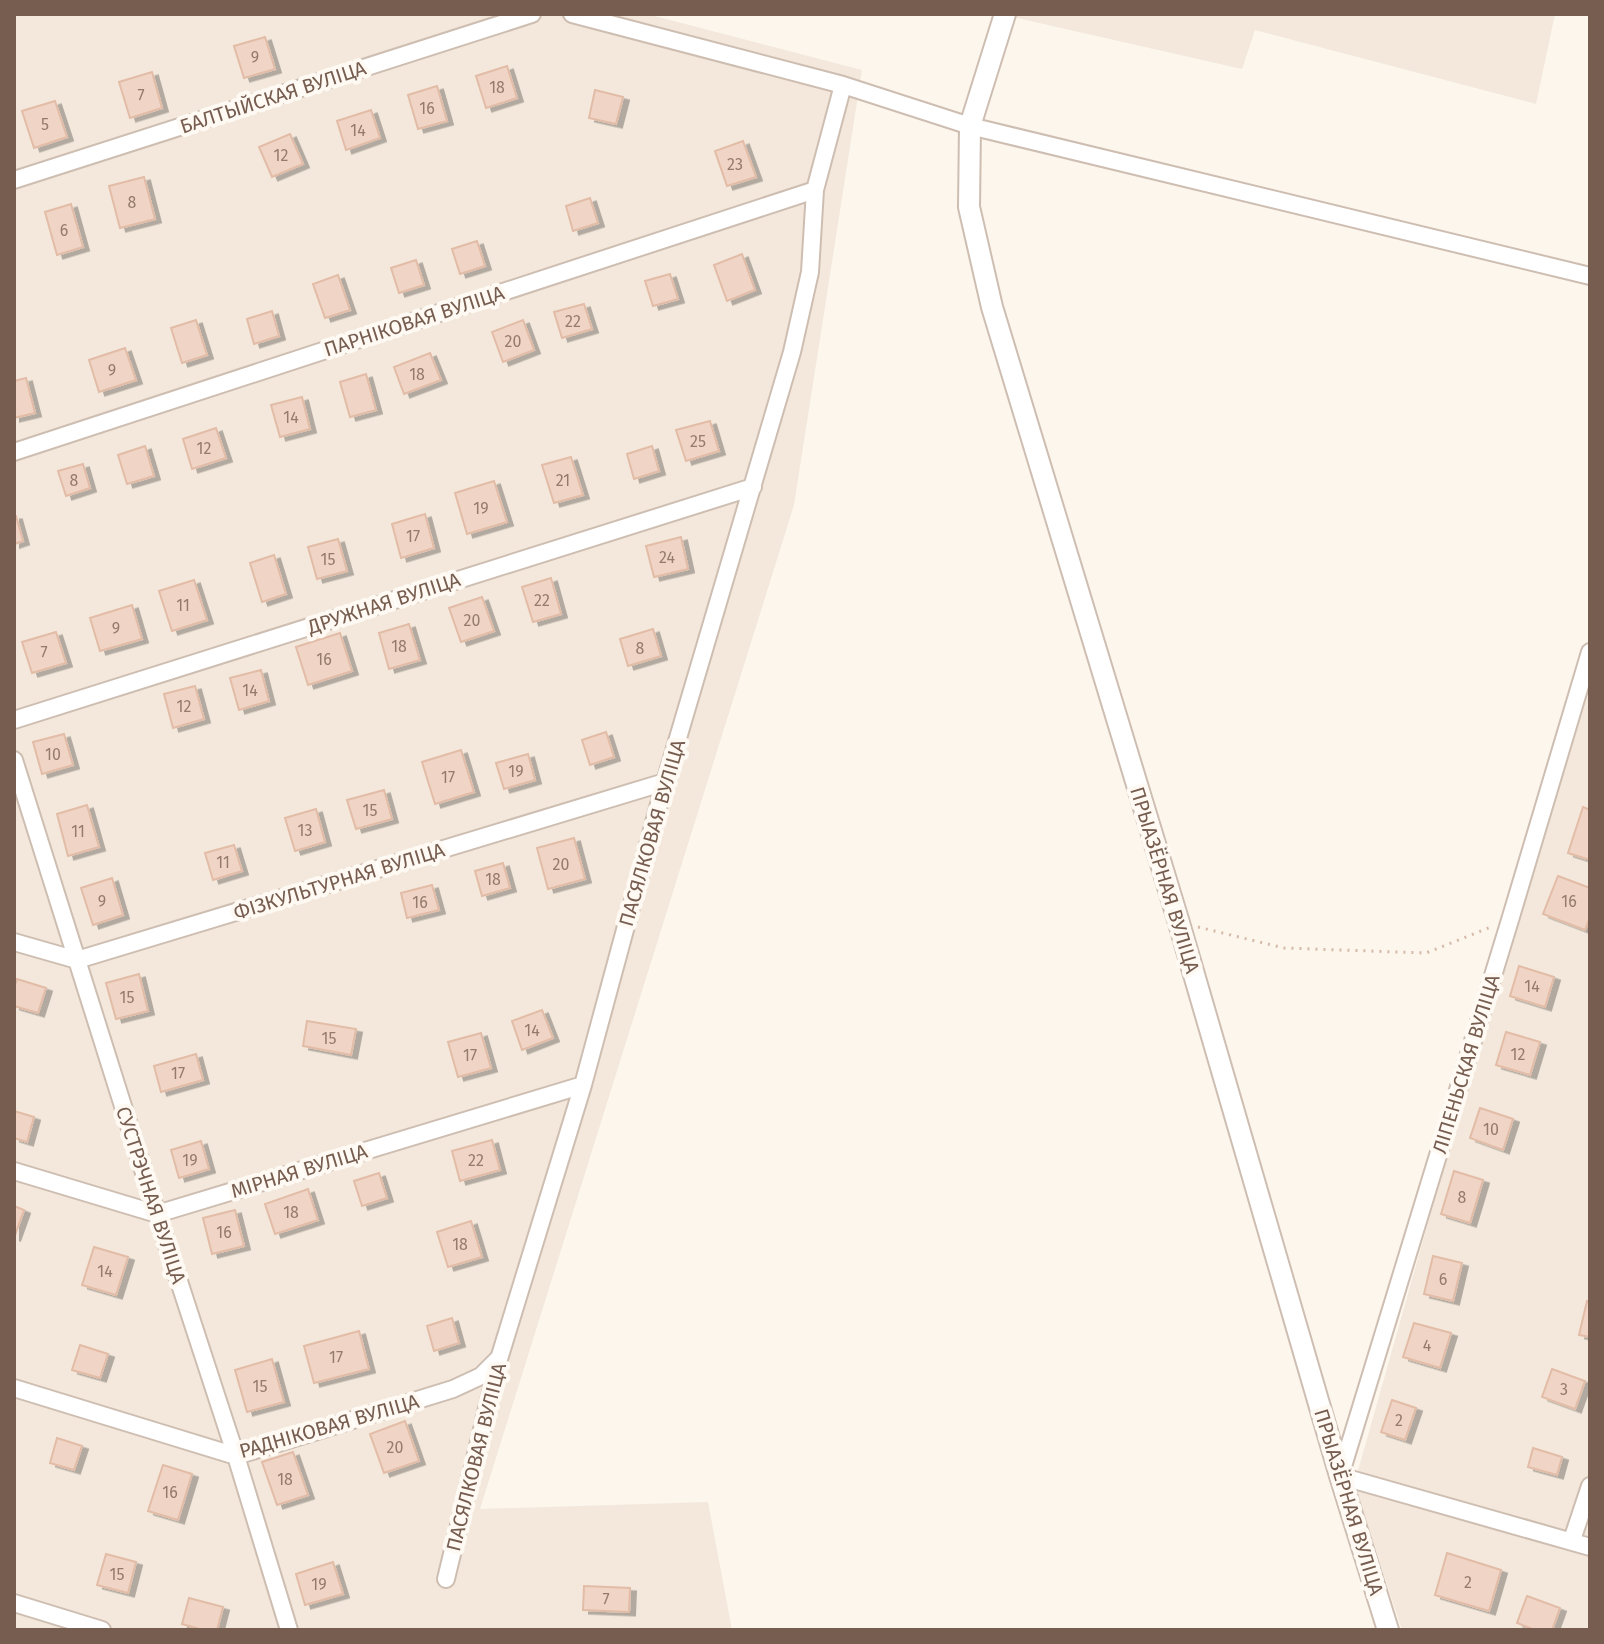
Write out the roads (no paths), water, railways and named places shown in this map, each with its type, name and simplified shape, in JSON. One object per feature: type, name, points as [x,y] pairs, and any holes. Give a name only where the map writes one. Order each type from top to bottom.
[{"type":"street","name":"БАЛТЫЙСКАЯ ВУЛІЦА","points":[[14,180],[532,14]]},
{"type":"street","points":[[572,14],[843,85],[970,126],[1590,276]]},
{"type":"street","name":"ПРЫАЗЁРНАЯ ВУЛІЦА","points":[[1005,14],[970,126],[969,207],[992,307],[1179,923],[1388,1630]]},
{"type":"street","name":"ПАСЯЛКОВАЯ ВУЛІЦА","points":[[446,1579],[499,1359],[583,1085],[665,782],[792,352],[810,272],[815,190],[843,85]]},
{"type":"street","name":"ПАРНІКОВАЯ ВУЛІЦА","points":[[14,452],[815,190]]},
{"type":"street","name":"ДРУЖНАЯ ВУЛІЦА","points":[[14,720],[753,487]]},
{"type":"street","name":"ЛІПЕНЬСКАЯ ВУЛІЦА","points":[[1340,1476],[1590,652]]},
{"type":"street","name":"СУСТРЭЧНАЯ ВУЛІЦА","points":[[14,760],[289,1630]]},
{"type":"street","name":"ФІЗКУЛЬТУРНАЯ ВУЛІЦА","points":[[77,960],[665,782]]},
{"type":"street","points":[[14,942],[77,960]]},
{"type":"street","name":"МІРНАЯ ВУЛІЦА","points":[[157,1214],[583,1085]]},
{"type":"street","points":[[14,1171],[157,1214]]},
{"type":"street","name":"РАДНІКОВАЯ ВУЛІЦА","points":[[14,1388],[236,1456],[453,1389],[481,1376],[499,1359]]},
{"type":"street","points":[[1340,1476],[1590,1547]]},
{"type":"street","points":[[1572,1540],[1590,1486]]},
{"type":"street","points":[[14,1603],[102,1630]]}]
